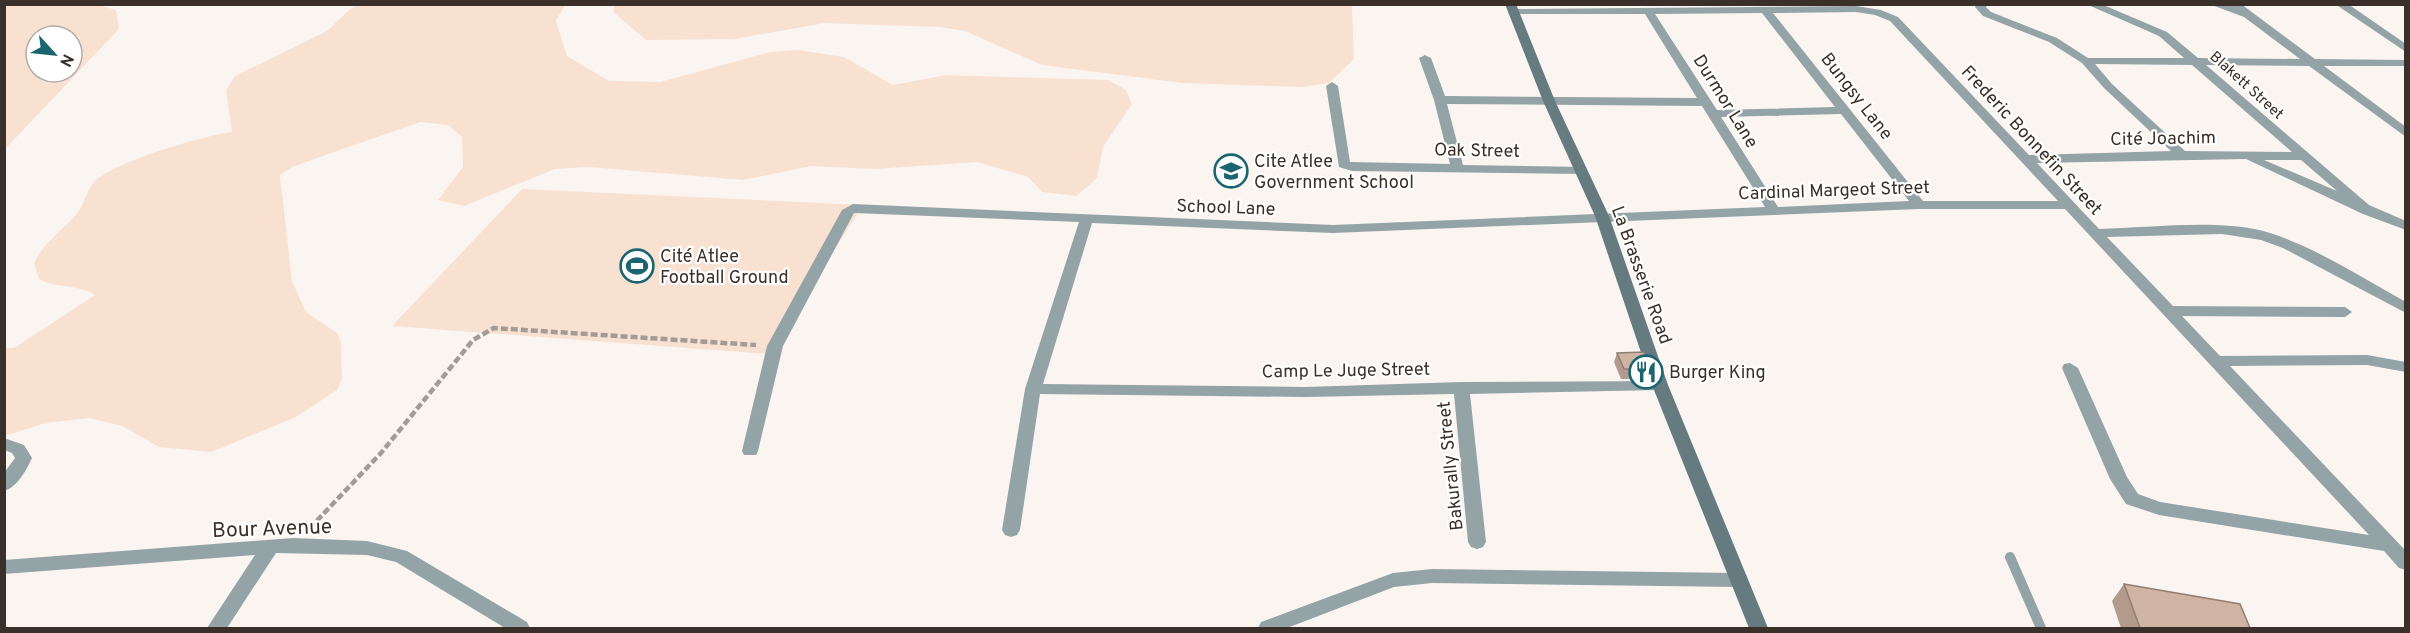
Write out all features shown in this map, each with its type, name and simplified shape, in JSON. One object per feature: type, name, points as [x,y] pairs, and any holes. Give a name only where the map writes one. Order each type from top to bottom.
[{"type":"main road","name":"La Brasserie Road","points":[[1512,8],[1549,101],[1602,216],[1660,385],[1759,628]]},
{"type":"street","points":[[1885,4],[1894,20]]},
{"type":"street","points":[[1982,4],[1980,7],[1987,14],[2053,40],[2086,61],[2108,86],[2182,155]]},
{"type":"street","name":"Blakett Street","points":[[2091,4],[2154,28],[2368,211]]},
{"type":"street","points":[[2214,4],[2253,18]]},
{"type":"street","points":[[2234,4],[2406,134]]},
{"type":"street","points":[[2340,4],[2406,49]]},
{"type":"street","name":"Frederic Bonnefin Street","points":[[1512,8],[1648,11],[1856,9],[1877,12],[1894,20],[2406,563]]},
{"type":"street","name":"Bungsy Lane","points":[[1765,10],[1919,205]]},
{"type":"street","name":"Durmor Lane","points":[[1648,11],[1774,211]]},
{"type":"street","points":[[1425,58],[1440,100],[1457,167]]},
{"type":"street","points":[[2086,61],[2406,63]]},
{"type":"street","name":"Oak Street","points":[[1332,86],[1344,164],[1352,167],[1581,170]]},
{"type":"street","points":[[1440,100],[1706,102]]},
{"type":"street","points":[[1713,114],[1846,110]]},
{"type":"street","name":"Cité Joachim","points":[[2025,159],[2182,155],[2302,156]]},
{"type":"street","points":[[2245,156],[2406,226]]},
{"type":"street","name":"Cardinal Margeot Street","points":[[1602,216],[1919,205],[2068,205]]},
{"type":"street","name":"School Lane","points":[[775,346],[849,210],[1087,217],[1126,222],[1333,229],[1602,216]]},
{"type":"street","points":[[1011,530],[1033,389],[1087,217]]},
{"type":"street","points":[[2095,233],[2222,230],[2264,236],[2288,245],[2406,308]]},
{"type":"street","points":[[2167,311],[2345,312]]},
{"type":"street","points":[[750,451],[775,346]]},
{"type":"street","points":[[2215,361],[2367,360],[2406,367]]},
{"type":"street","points":[[2070,368],[2119,479],[2132,499],[2159,508],[2390,545]]},
{"type":"street","name":"Camp Le Juge Street","points":[[1033,389],[1305,392],[1461,387],[1660,385]]},
{"type":"street","name":"Bakurally Street","points":[[1461,387],[1478,542]]},
{"type":"street","points":[[4,444],[18,449],[24,458],[4,485]]},
{"type":"street","name":"Bour Avenue","points":[[4,567],[269,549],[293,545],[367,548],[401,556],[520,628]]},
{"type":"street","points":[[217,628],[269,549]]},
{"type":"street","points":[[1268,628],[1383,583],[1432,576],[1739,580]]},
{"type":"lane","points":[[2010,557],[2041,628]]},
{"type":"path","points":[[293,545],[381,453],[473,340],[483,332],[506,327],[775,346]]},
{"type":"shaded area","points":[[96,4],[116,10],[119,29],[84,66],[84,24],[24,24],[24,84],[67,84],[5,149],[5,5]]},
{"type":"shaded area","points":[[361,4],[565,5],[556,21],[567,56],[609,81],[660,82],[770,52],[798,50],[844,57],[893,85],[946,75],[1108,80],[1126,90],[1132,104],[1103,147],[1097,178],[1076,196],[1042,192],[1028,177],[977,162],[875,169],[811,166],[744,180],[589,167],[555,169],[464,206],[438,200],[463,167],[462,137],[448,125],[420,122],[292,167],[280,175],[292,281],[306,312],[337,333],[341,342],[342,379],[337,390],[296,417],[211,452],[159,447],[122,426],[89,418],[45,423],[5,436],[5,348],[14,348],[95,295],[82,289],[39,279],[34,263],[48,243],[79,211],[94,182],[138,159],[201,138],[232,132],[226,90],[235,76],[327,31],[350,9]]},
{"type":"shaded area","points":[[615,4],[1352,5],[1354,59],[1329,83],[1302,87],[1182,83],[1042,65],[965,31],[939,27],[825,23],[735,39],[646,40],[613,12]]},
{"type":"shaded area","name":"Cité Atlee Football Ground","points":[[522,189],[863,205],[769,354],[392,326]]},
{"type":"building","points":[[1644,352],[1650,369],[1624,369],[1617,353]]},
{"type":"building","points":[[2124,584],[2240,604],[2250,628],[2140,628]]},
{"type":"place","name":"Cite Atlee Government School","points":[[1231,171]]},
{"type":"place","name":"Cité Atlee Football Ground","points":[[637,266]]},
{"type":"place","name":"Burger King","points":[[1646,372]]}]
